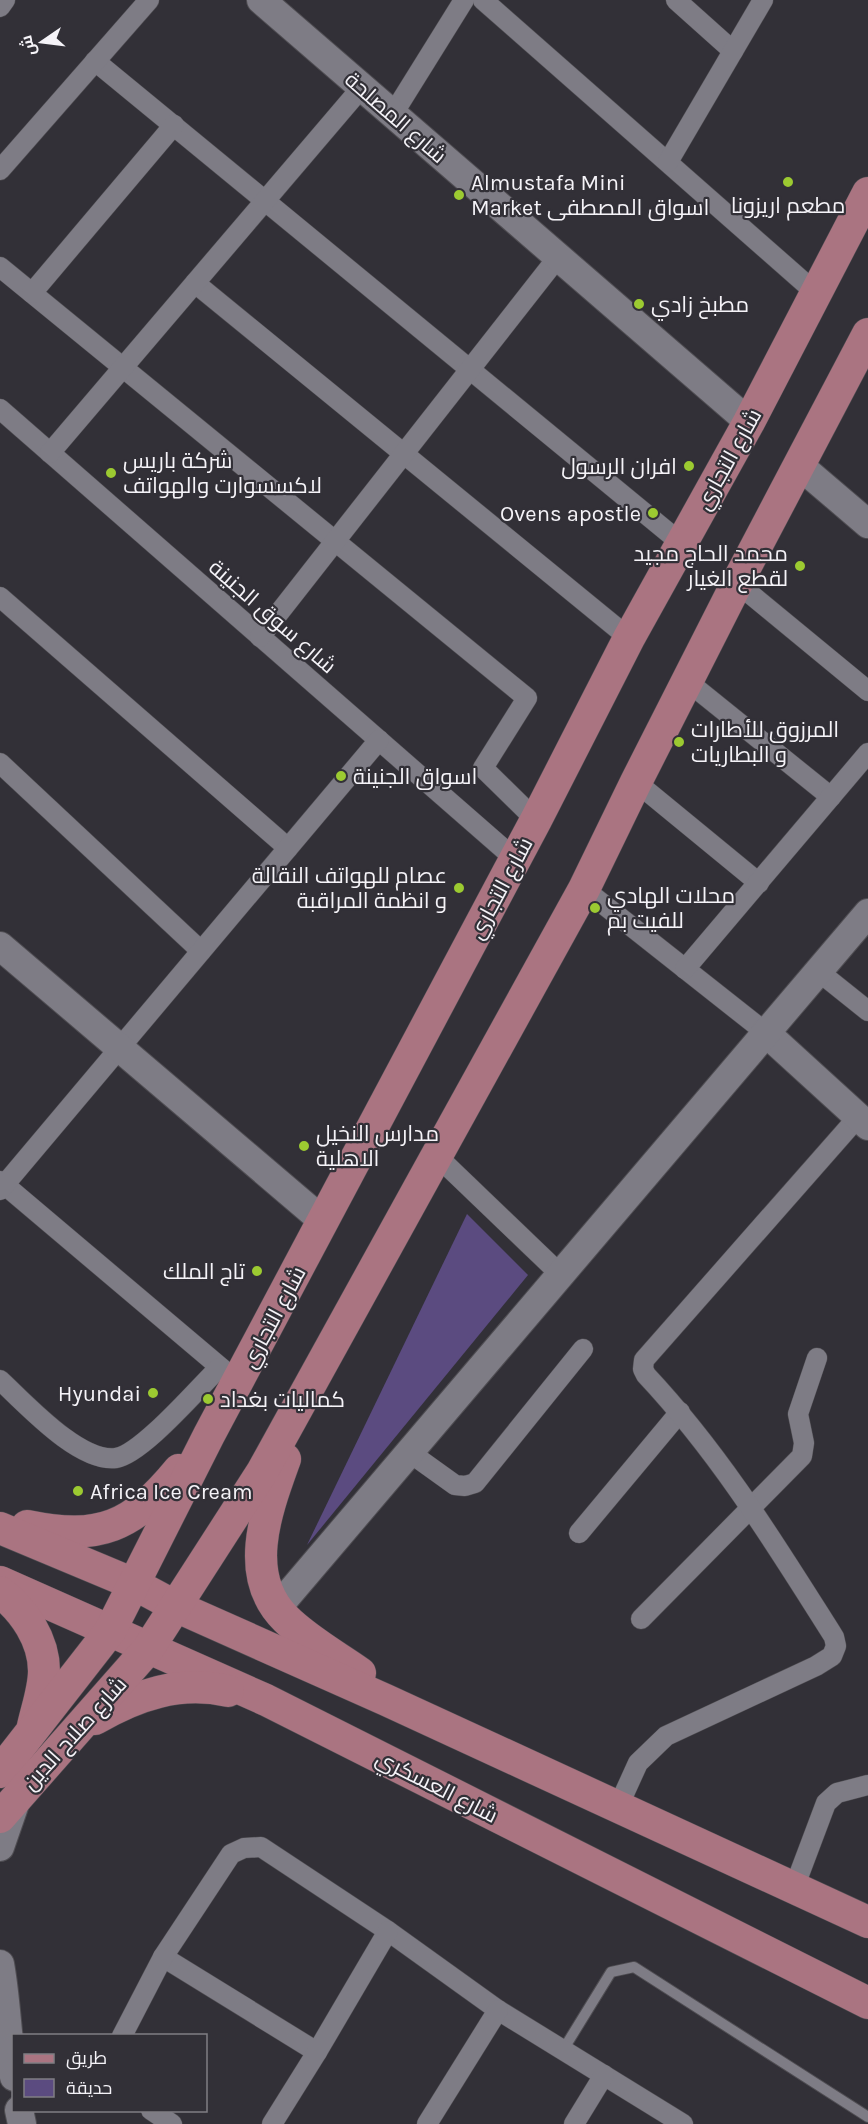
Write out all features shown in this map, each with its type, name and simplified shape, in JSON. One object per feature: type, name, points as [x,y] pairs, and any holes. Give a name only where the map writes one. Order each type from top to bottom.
[{"type":"main road","name":"شارع التجاري","points":[[134,1584],[212,1430],[229,1375],[323,1221],[536,820],[629,638],[748,422],[868,193]]},
{"type":"main road","points":[[175,1606],[262,1472],[584,889],[737,583],[868,334]]},
{"type":"main road","points":[[310,1385],[267,1509],[263,1527],[262,1571],[265,1584],[277,1608],[285,1618],[310,1639],[425,1718]]},
{"type":"main road","points":[[0,1521],[70,1533],[94,1530],[122,1521],[142,1510],[161,1492],[212,1430]]},
{"type":"main road","points":[[0,1528],[134,1584],[175,1606],[425,1718],[868,1922]]},
{"type":"main road","name":"شارع العسكري","points":[[0,1582],[266,1700],[868,2003]]},
{"type":"main road","name":"شارع صلاح الدين","points":[[6,1796],[32,1733],[110,1631],[134,1584]]},
{"type":"main road","points":[[0,1592],[9,1599],[31,1626],[40,1645],[44,1671],[32,1733]]},
{"type":"main road","name":"شارع صلاح الدين","points":[[6,1796],[62,1745],[148,1649],[175,1606]]},
{"type":"main road","points":[[62,1745],[92,1721],[158,1691],[194,1688],[221,1690],[266,1700]]},
{"type":"street","points":[[0,7],[5,0]]},
{"type":"street","points":[[0,170],[149,0]]},
{"type":"street","name":"شارع المصلحة","points":[[261,0],[748,422]]},
{"type":"street","points":[[393,114],[464,0]]},
{"type":"street","points":[[483,0],[816,293]]},
{"type":"street","points":[[676,0],[733,51]]},
{"type":"street","points":[[668,162],[763,0]]},
{"type":"street","points":[[95,61],[681,543]]},
{"type":"street","points":[[50,453],[362,87]]},
{"type":"street","points":[[32,293],[174,125]]},
{"type":"street","points":[[260,637],[558,256]]},
{"type":"street","points":[[0,267],[527,698],[483,768],[536,820]]},
{"type":"street","points":[[195,283],[629,638]]},
{"type":"street","name":"شارع سوق الجنينة","points":[[0,409],[515,859]]},
{"type":"street","points":[[800,466],[868,524]]},
{"type":"street","points":[[737,583],[868,691]]},
{"type":"street","points":[[0,597],[288,848]]},
{"type":"street","points":[[687,681],[831,797]]},
{"type":"street","points":[[0,1380],[53,1429],[72,1443],[93,1454],[116,1458],[144,1443],[229,1375],[2,1185],[378,740]]},
{"type":"street","points":[[685,969],[868,753]]},
{"type":"street","points":[[0,764],[201,951]]},
{"type":"street","points":[[636,782],[759,883]]},
{"type":"street","points":[[584,889],[765,1032],[863,1122],[644,1360],[643,1369],[646,1376],[680,1412],[752,1508],[834,1637],[836,1646],[832,1656],[666,1736],[638,1763],[618,1807]]},
{"type":"street","points":[[277,1608],[868,913]]},
{"type":"street","points":[[0,946],[323,1221]]},
{"type":"street","points":[[818,971],[868,1011]]},
{"type":"street","points":[[437,1156],[560,1274]]},
{"type":"street","points":[[409,1452],[455,1485],[465,1486],[475,1483],[584,1349]]},
{"type":"street","points":[[641,1619],[802,1456],[804,1443],[798,1414],[817,1358]]},
{"type":"street","points":[[579,1533],[680,1412]]},
{"type":"street","points":[[794,1888],[826,1803],[837,1793],[868,1785]]},
{"type":"street","points":[[0,1847],[6,1796]]},
{"type":"street","points":[[123,2034],[163,1957],[231,1854],[244,1848],[261,1847],[388,1931],[498,2010],[683,2124]]},
{"type":"street","points":[[272,2124],[388,1931]]},
{"type":"street","points":[[163,1957],[317,2052]]},
{"type":"street","points":[[0,1964],[5,1993],[9,2057]]},
{"type":"street","points":[[427,2124],[498,2010]]},
{"type":"street","points":[[574,2124],[604,2075]]},
{"type":"street","points":[[154,2112],[172,2124]]},
{"type":"lane","points":[[563,2050],[611,1972],[634,1967],[868,2117]]},
{"type":"green space","points":[[467,1214],[528,1275],[307,1545]]},
{"type":"place","name":"مطعم اريزونا","points":[[788,182]]},
{"type":"place","name":"Almustafa Mini Market اسواق المصطفى","points":[[459,195]]},
{"type":"place","name":"مطبخ زادي","points":[[639,304]]},
{"type":"place","name":"افران الرسول","points":[[689,466]]},
{"type":"place","name":"شركة باريس لاكسسوارت والهواتف","points":[[111,473]]},
{"type":"place","name":"Ovens apostle","points":[[653,513]]},
{"type":"place","name":"محمد الحاج مجيد لقطع الغيار","points":[[800,566]]},
{"type":"place","name":"المرزوق للأطارات و البطاريات","points":[[679,742]]},
{"type":"place","name":"اسواق الجنينة","points":[[341,776]]},
{"type":"place","name":"عصام للهواتف النقالة و انظمة المراقبة","points":[[459,888]]},
{"type":"place","name":"محلات الهادي للفيت بم","points":[[595,908]]},
{"type":"place","name":"مدارس النخيل الاهلية","points":[[304,1146]]},
{"type":"place","name":"تاج الملك","points":[[257,1271]]},
{"type":"place","name":"Hyundai","points":[[153,1393]]},
{"type":"place","name":"كماليات بغداد","points":[[208,1399]]},
{"type":"place","name":"Africa Ice Cream","points":[[78,1491]]}]
